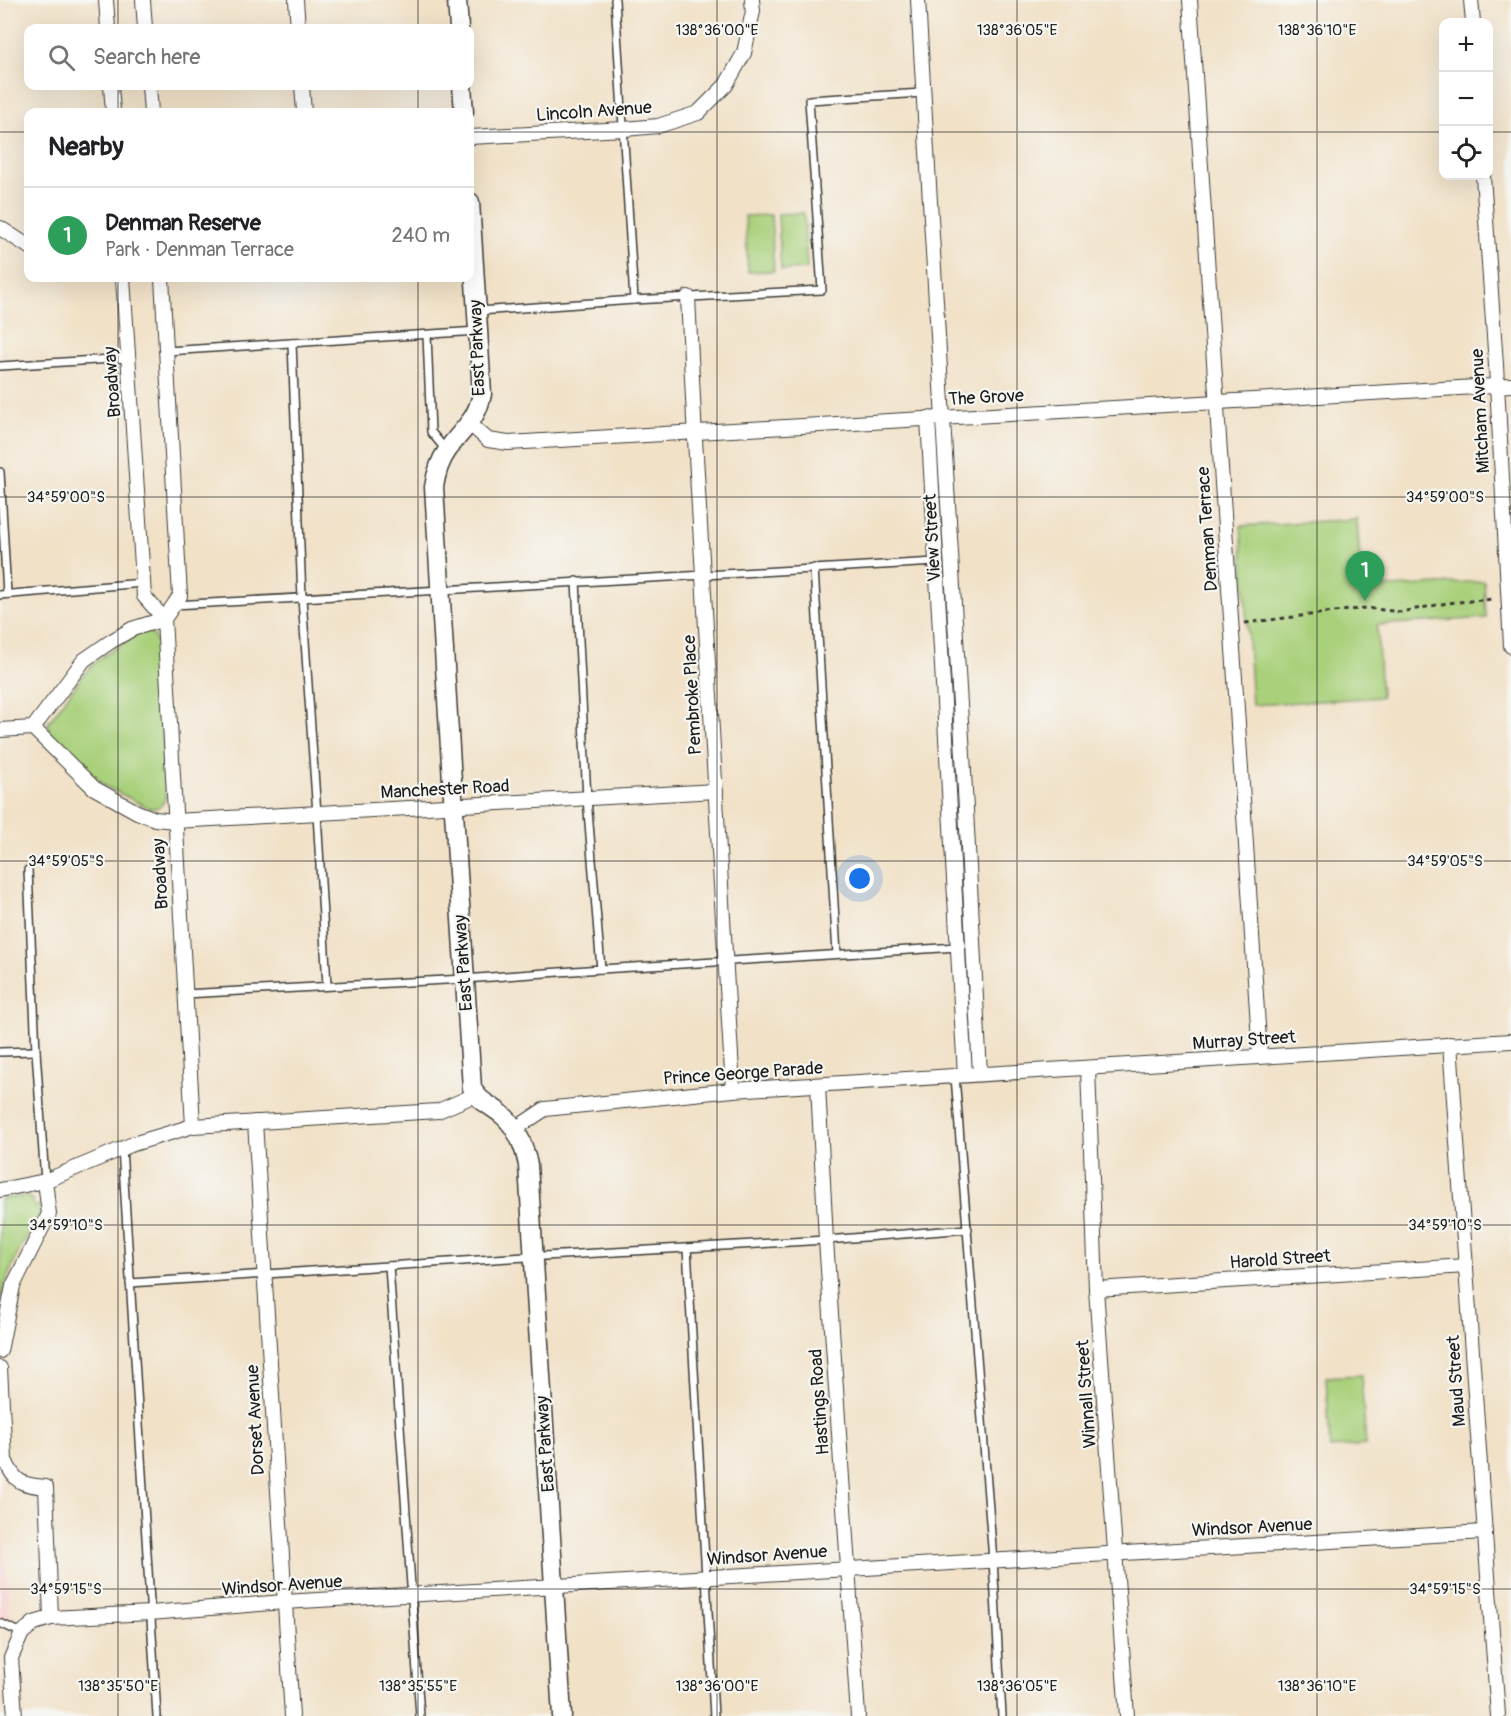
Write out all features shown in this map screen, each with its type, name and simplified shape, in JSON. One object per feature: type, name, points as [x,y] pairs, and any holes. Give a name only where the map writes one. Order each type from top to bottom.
[{"type":"street","points":[[106,0],[108,24]]},
{"type":"street","points":[[143,0],[145,24]]},
{"type":"street","points":[[296,0],[298,24]]},
{"type":"street","points":[[457,0],[459,24]]},
{"type":"street","name":"Lincoln Avenue","points":[[474,137],[658,126],[698,113],[726,85],[744,53],[753,11],[752,0]]},
{"type":"street","name":"View Street","points":[[918,0],[964,761],[980,1074]]},
{"type":"street","name":"Denman Terrace","points":[[1190,0],[1260,1056]]},
{"type":"street","points":[[1471,0],[1473,18]]},
{"type":"street","points":[[111,90],[113,108]]},
{"type":"street","points":[[149,90],[151,108]]},
{"type":"street","points":[[302,90],[304,108]]},
{"type":"street","points":[[462,90],[464,108]]},
{"type":"street","name":"Mitcham Avenue","points":[[1483,180],[1504,386],[1511,645]]},
{"type":"street","points":[[0,228],[24,243]]},
{"type":"street","name":"East Parkway","points":[[474,264],[482,394],[480,406],[470,424],[447,451],[438,468],[434,487],[453,807],[472,1088],[483,1102],[499,1112],[515,1129],[522,1141],[528,1166],[562,1716]]},
{"type":"street","name":"Broadway","points":[[123,282],[144,596],[164,619],[193,1126]]},
{"type":"street","points":[[0,730],[33,728],[84,660],[132,629],[164,619],[180,596],[162,282]]},
{"type":"street","name":"Pembroke Place","points":[[688,297],[733,1090]]},
{"type":"street","name":"The Grove","points":[[470,424],[488,440],[508,443],[1504,386]]},
{"type":"street","name":"View Street","points":[[928,418],[958,946],[960,1076]]},
{"type":"street","name":"Manchester Road","points":[[33,728],[94,788],[155,819],[175,821],[716,791]]},
{"type":"street","name":"Murray Street","points":[[980,1074],[1511,1041]]},
{"type":"street","name":"Maud Street","points":[[1450,1044],[1498,1716]]},
{"type":"street","name":"Winnall Street","points":[[1088,1068],[1096,1289],[1127,1716]]},
{"type":"street","name":"Prince George Parade","points":[[515,1129],[545,1109],[733,1090],[980,1074]]},
{"type":"street","name":"Hastings Road","points":[[818,1085],[826,1240],[858,1716]]},
{"type":"street","points":[[0,1190],[45,1181],[122,1148],[193,1126],[438,1112],[476,1095]]},
{"type":"street","name":"Dorset Avenue","points":[[255,1122],[292,1716]]},
{"type":"street","points":[[0,1352],[13,1286],[49,1214],[45,1181]]},
{"type":"street","name":"Harold Street","points":[[1096,1289],[1466,1266]]},
{"type":"street","points":[[0,1368],[2,1439],[5,1460],[11,1473],[21,1482],[46,1487],[51,1618],[34,1623],[22,1633],[11,1658],[15,1716]]},
{"type":"street","name":"Windsor Avenue","points":[[51,1618],[412,1594],[1485,1532]]},
{"type":"lane","points":[[615,0],[634,300]]},
{"type":"lane","points":[[477,311],[822,290],[809,100],[924,93]]},
{"type":"lane","points":[[167,351],[478,331]]},
{"type":"lane","points":[[427,335],[431,432],[447,451]]},
{"type":"lane","points":[[292,344],[302,598],[327,985]]},
{"type":"lane","points":[[0,366],[128,358]]},
{"type":"lane","points":[[0,472],[3,594],[143,583]]},
{"type":"lane","points":[[174,605],[936,562]]},
{"type":"lane","points":[[814,568],[837,954]]},
{"type":"lane","points":[[576,581],[587,799],[601,969]]},
{"type":"lane","points":[[28,870],[36,1051],[45,1181]]},
{"type":"lane","points":[[185,994],[464,979],[958,946]]},
{"type":"lane","points":[[0,1052],[36,1051]]},
{"type":"lane","points":[[960,1076],[968,1229],[993,1560],[1002,1716]]},
{"type":"lane","points":[[122,1148],[157,1716]]},
{"type":"lane","points":[[130,1283],[826,1240],[968,1229]]},
{"type":"lane","points":[[687,1248],[714,1716]]},
{"type":"lane","points":[[389,1266],[420,1716]]},
{"type":"lane","points":[[0,1623],[22,1633]]},
{"type":"path","points":[[1231,624],[1366,608],[1401,612],[1448,603],[1509,598]]},
{"type":"shaded area","points":[[0,1503],[10,1619],[0,1625]]},
{"type":"green space","points":[[804,213],[807,269],[781,270],[778,214]]},
{"type":"green space","points":[[771,215],[774,271],[748,272],[745,216]]},
{"type":"green space","points":[[1357,519],[1362,589],[1484,581],[1486,618],[1377,625],[1381,697],[1252,705],[1241,526]]},
{"type":"green space","points":[[140,633],[152,633],[158,644],[166,794],[161,806],[153,808],[105,786],[88,773],[53,738],[48,723],[83,675],[100,658]]},
{"type":"green space","points":[[25,1196],[33,1199],[34,1206],[43,1206],[15,1261],[0,1304],[0,1199]]},
{"type":"green space","points":[[1361,1375],[1366,1445],[1330,1448],[1326,1377]]},
{"type":"place","name":"Denman Reserve","points":[[1365,601]]}]
